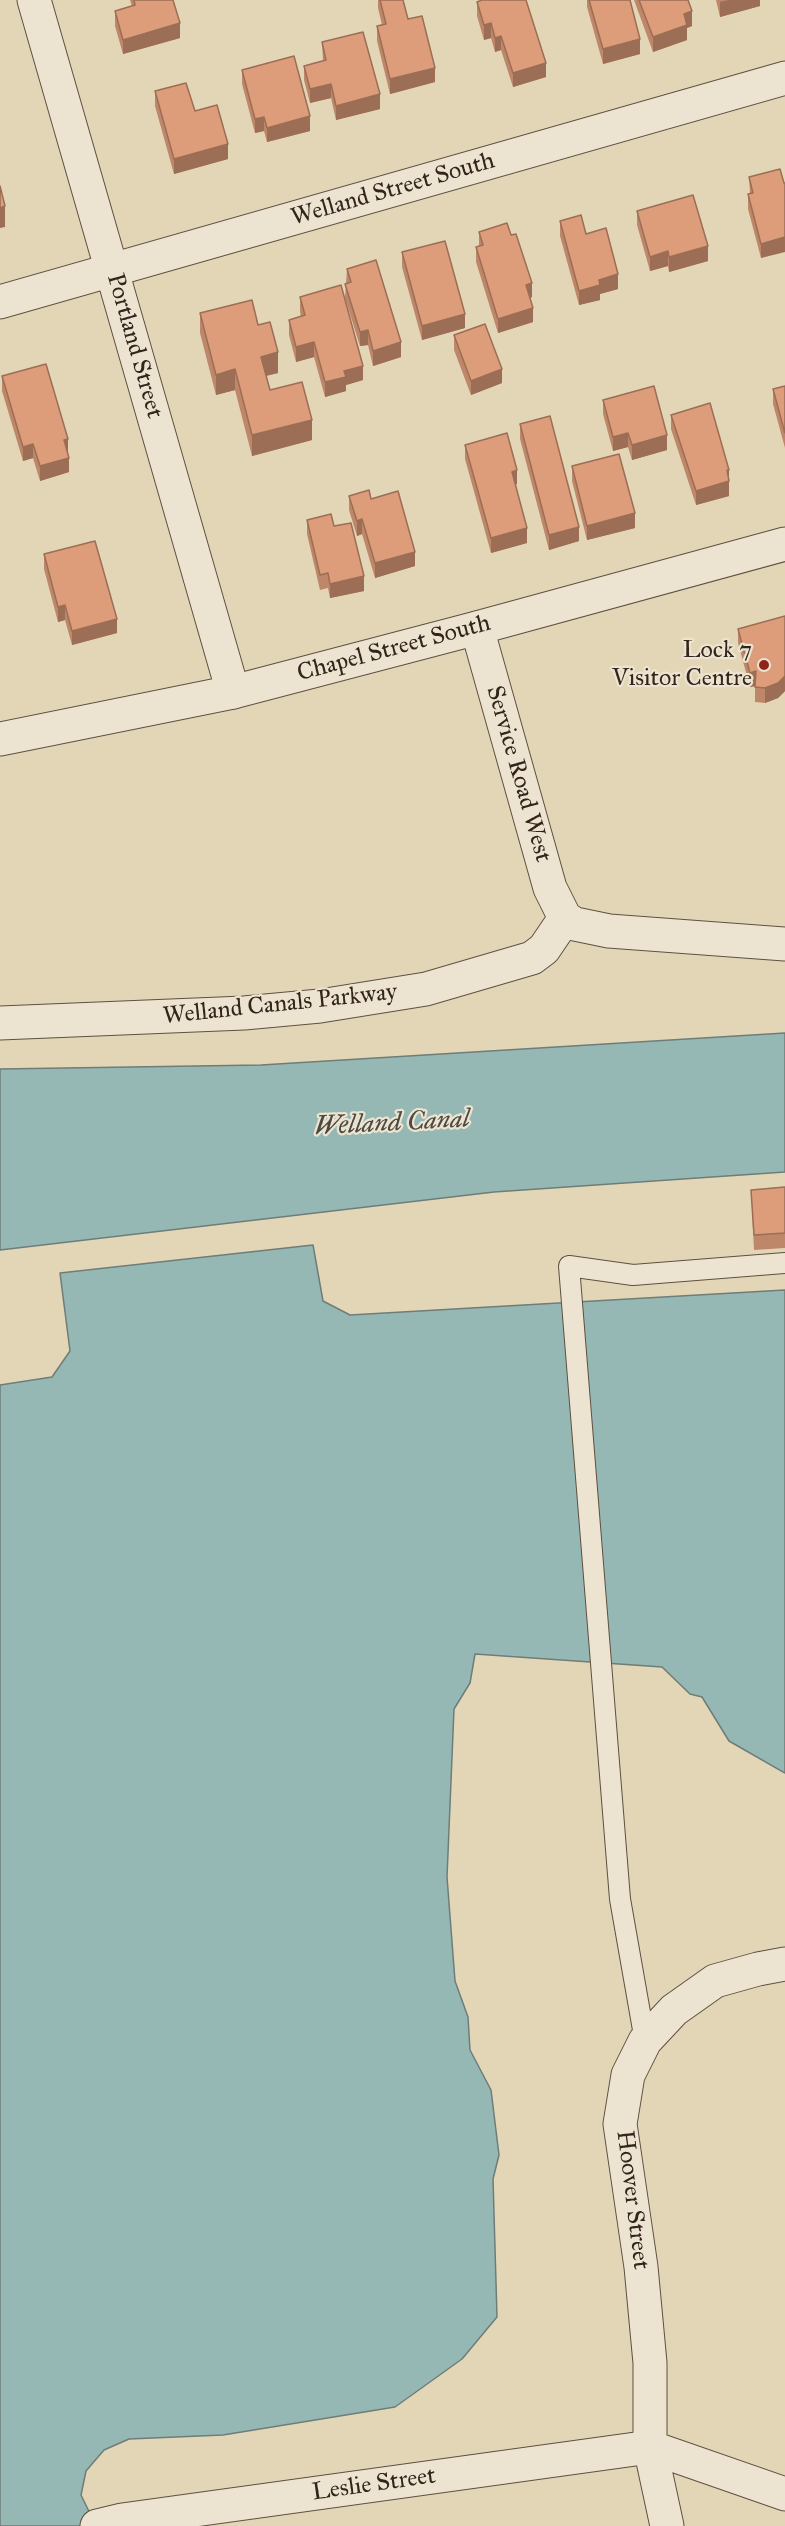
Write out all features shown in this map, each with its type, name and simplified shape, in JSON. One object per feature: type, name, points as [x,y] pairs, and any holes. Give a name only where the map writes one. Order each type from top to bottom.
[{"type":"street","name":"Portland Street","points":[[34,0],[233,692]]},
{"type":"street","name":"Welland Street South","points":[[0,302],[785,78]]},
{"type":"street","name":"Chapel Street South","points":[[0,739],[233,692],[785,544]]},
{"type":"street","name":"Service Road West","points":[[477,627],[550,888],[565,918]]},
{"type":"street","points":[[565,918],[575,924],[609,931],[785,944]]},
{"type":"street","name":"Welland Canals Parkway","points":[[0,1023],[244,1013],[320,1006],[426,989],[532,958],[544,949],[565,918]]},
{"type":"street","name":"Hoover Street","points":[[667,2526],[650,2447],[650,2363],[641,2267],[620,2124],[628,2075],[645,2041],[674,2010],[715,1982],[758,1969],[785,1964]]},
{"type":"street","points":[[650,2447],[785,2494]]},
{"type":"street","name":"Leslie Street","points":[[110,2523],[650,2447]]},
{"type":"lane","points":[[645,2041],[620,1899],[569,1266],[633,1275],[785,1263]]},
{"type":"water","name":"Welland Canal","points":[[785,1033],[785,1172],[494,1192],[0,1250],[0,1069],[261,1065]]},
{"type":"water","points":[[313,1245],[323,1301],[350,1315],[785,1290],[785,1773],[729,1741],[702,1697],[690,1694],[662,1667],[475,1654],[470,1683],[454,1709],[447,1877],[455,1981],[468,2017],[470,2050],[491,2090],[499,2155],[493,2179],[497,2317],[462,2359],[395,2407],[223,2435],[129,2439],[104,2450],[86,2471],[81,2495],[96,2526],[0,2526],[0,1385],[52,1377],[70,1351],[60,1273]]},
{"type":"building","points":[[134,0],[173,0],[180,23],[123,40],[115,11],[135,5]]},
{"type":"building","points":[[380,0],[403,0],[408,19],[422,16],[435,68],[390,79],[377,26],[386,24]]},
{"type":"building","points":[[526,0],[546,63],[513,73],[501,36],[495,38],[491,23],[484,25],[477,2]]},
{"type":"building","points":[[589,0],[630,0],[640,39],[603,49]]},
{"type":"building","points":[[639,0],[688,0],[692,11],[684,14],[687,25],[653,37]]},
{"type":"building","points":[[363,32],[380,94],[336,106],[331,84],[310,89],[304,66],[326,60],[322,42]]},
{"type":"building","points":[[294,56],[310,116],[267,128],[264,117],[255,119],[242,70]]},
{"type":"building","points":[[186,83],[195,111],[217,105],[228,144],[174,159],[155,91]]},
{"type":"building","points":[[780,169],[785,183],[785,237],[761,244],[748,194],[753,193],[749,177]]},
{"type":"building","points":[[0,186],[5,206],[0,208]]},
{"type":"building","points":[[693,195],[708,246],[669,257],[668,251],[650,257],[637,211]]},
{"type":"building","points":[[581,215],[586,234],[606,228],[618,274],[599,280],[600,285],[579,291],[560,221]]},
{"type":"building","points":[[507,223],[511,235],[516,234],[532,283],[526,285],[533,308],[498,319],[476,247],[483,245],[479,232]]},
{"type":"building","points":[[445,241],[465,314],[422,326],[402,252]]},
{"type":"building","points":[[376,260],[401,342],[373,351],[368,330],[360,332],[345,284],[351,282],[347,269]]},
{"type":"building","points":[[341,285],[363,366],[344,371],[346,377],[325,382],[314,342],[296,347],[289,320],[305,315],[300,297]]},
{"type":"building","points":[[252,300],[258,325],[270,322],[278,352],[261,357],[270,390],[302,382],[312,420],[252,435],[235,369],[216,375],[200,313]]},
{"type":"building","points":[[485,324],[502,369],[471,381],[454,335]]},
{"type":"building","points":[[46,364],[68,439],[64,440],[69,458],[40,466],[33,444],[23,447],[2,376]]},
{"type":"building","points":[[654,386],[667,435],[632,445],[628,433],[613,437],[603,400]]},
{"type":"building","points":[[785,386],[785,433],[773,389]]},
{"type":"building","points":[[710,403],[729,470],[727,470],[729,481],[696,491],[671,415]]},
{"type":"building","points":[[550,416],[579,527],[549,535],[520,424]]},
{"type":"building","points":[[507,433],[517,470],[512,472],[527,528],[491,538],[465,445]]},
{"type":"building","points":[[619,454],[635,513],[587,526],[572,466]]},
{"type":"building","points":[[369,490],[371,499],[398,491],[415,552],[375,563],[362,519],[357,521],[349,496]]},
{"type":"building","points":[[331,514],[334,526],[351,523],[364,576],[330,584],[328,573],[320,575],[307,520]]},
{"type":"building","points":[[95,541],[117,619],[72,631],[65,605],[58,607],[44,554]]},
{"type":"building","name":"Lock 7 Visitor Centre","points":[[785,616],[785,676],[778,683],[765,688],[755,687],[756,671],[750,673],[738,629]]},
{"type":"building","points":[[785,1187],[785,1233],[754,1235],[751,1190]]},
{"type":"place","name":"Lock 7 Visitor Centre","points":[[764,665]]}]
